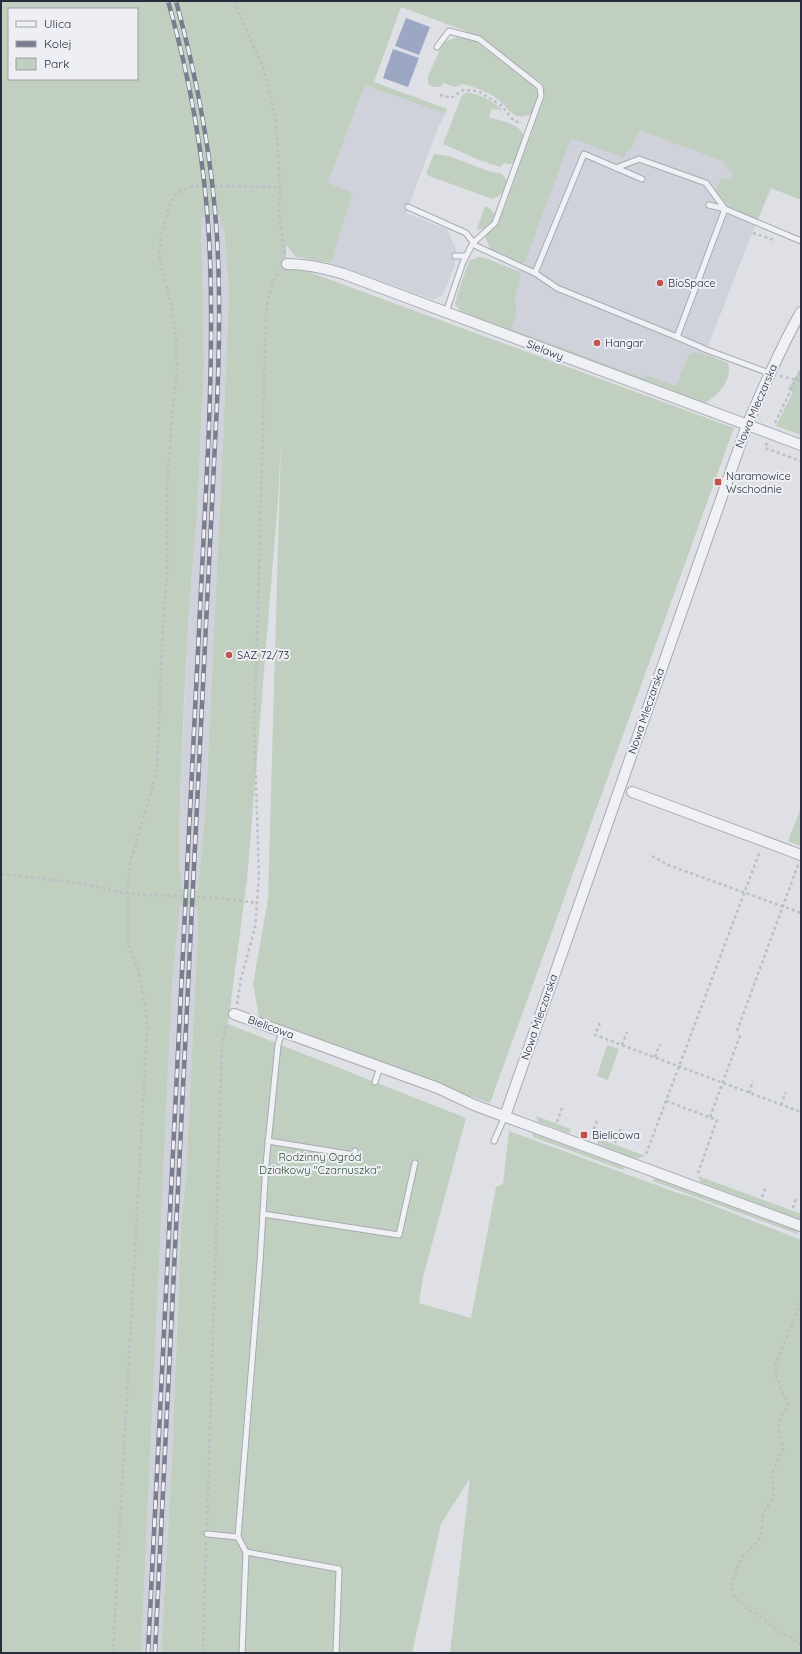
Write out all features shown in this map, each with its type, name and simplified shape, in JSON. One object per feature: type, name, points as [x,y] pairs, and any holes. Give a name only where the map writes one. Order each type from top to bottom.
[{"type":"street","name":"Sielawy","points":[[287,264],[303,264],[329,269],[801,446]]},
{"type":"street","name":"Nowa Mleczarska","points":[[505,1116],[747,425],[769,373],[787,336],[801,312]]},
{"type":"street","points":[[632,792],[763,841],[800,859]]},
{"type":"street","name":"Bielicowa","points":[[234,1014],[438,1088],[474,1105],[801,1226]]},
{"type":"lane","points":[[437,47],[449,31],[479,39],[540,87],[542,96],[495,223],[473,243],[466,256],[446,312]]},
{"type":"lane","points":[[535,273],[584,154],[642,179]]},
{"type":"lane","points":[[616,168],[639,159],[706,183],[725,210]]},
{"type":"lane","points":[[709,205],[801,241]]},
{"type":"lane","points":[[408,207],[466,233],[476,246],[535,273],[557,288],[707,350],[769,373]]},
{"type":"lane","points":[[677,337],[725,210]]},
{"type":"lane","points":[[455,256],[466,256]]},
{"type":"lane","points":[[242,1653],[246,1552],[238,1537],[268,1141],[278,1045],[282,1032]]},
{"type":"lane","points":[[375,1082],[380,1067]]},
{"type":"lane","points":[[494,1141],[505,1116]]},
{"type":"lane","points":[[268,1141],[354,1156],[355,1151]]},
{"type":"lane","points":[[263,1214],[400,1235],[416,1163]]},
{"type":"lane","points":[[207,1534],[238,1537]]},
{"type":"lane","points":[[246,1552],[339,1568],[336,1653]]},
{"type":"path","points":[[202,1653],[222,1043],[226,1027],[234,1014],[241,978],[255,928],[259,876],[254,732],[254,686],[257,644],[266,316],[268,295],[275,277],[287,264],[279,216],[280,186],[278,143],[270,90],[255,47],[234,1]]},
{"type":"path","points":[[440,95],[451,98],[463,90],[478,91],[502,106],[514,121],[531,126]]},
{"type":"path","points":[[113,1653],[147,1027],[145,1005],[138,969],[128,943],[128,878],[131,860],[157,768],[167,575],[167,493],[172,414],[177,373],[176,338],[172,308],[159,258],[162,231],[171,202],[175,196],[189,187],[280,186]]},
{"type":"path","points":[[753,233],[776,240]]},
{"type":"path","points":[[801,370],[777,417],[765,448],[801,461]]},
{"type":"path","points":[[769,373],[801,381]]},
{"type":"path","points":[[646,1154],[763,841]]},
{"type":"path","points":[[652,856],[668,865],[801,913]]},
{"type":"path","points":[[737,1031],[800,859]]},
{"type":"path","points":[[1,874],[86,884],[129,894],[220,898],[257,903]]},
{"type":"path","points":[[600,1022],[595,1035],[801,1112]]},
{"type":"path","points":[[622,1045],[627,1032]]},
{"type":"path","points":[[710,1117],[741,1033]]},
{"type":"path","points":[[655,1057],[660,1044]]},
{"type":"path","points":[[749,1093],[753,1081]]},
{"type":"path","points":[[781,1105],[786,1092]]},
{"type":"path","points":[[666,1101],[717,1120],[698,1173]]},
{"type":"path","points":[[556,1122],[562,1108]]},
{"type":"path","points":[[592,1135],[597,1120]]},
{"type":"path","points":[[616,1143],[621,1128]]},
{"type":"path","points":[[762,1197],[766,1186]]},
{"type":"path","points":[[793,1208],[796,1198]]},
{"type":"path","points":[[801,1302],[775,1366],[777,1379],[787,1401],[787,1408],[779,1420],[783,1450],[772,1473],[774,1496],[763,1513],[761,1537],[741,1559],[731,1586],[736,1599],[746,1606],[747,1610],[756,1613],[780,1634],[790,1637],[801,1644]]},
{"type":"shaded area","points":[[365,85],[445,114],[438,128],[406,213],[447,229],[456,250],[455,264],[443,295],[433,300],[331,263],[353,193],[328,184]]},
{"type":"shaded area","points":[[583,100],[776,172],[689,395],[511,329],[517,313],[515,298],[521,276],[518,271],[521,263],[525,262]]},
{"type":"shaded area","points":[[221,215],[224,227],[229,291],[206,800],[198,890],[181,889],[181,876],[179,870],[180,798],[189,609],[197,515],[204,365],[201,216]]},
{"type":"shaded area","points":[[180,905],[197,906],[198,927],[186,1175],[181,1224],[172,1457],[161,1653],[141,1653],[172,985]]},
{"type":"green space","name":"Rodzinny Ogród Działkowy \"Czarnuszka\"","points":[[1,1],[801,1],[801,200],[771,188],[758,219],[745,215],[735,209],[715,193],[721,177],[730,180],[733,173],[727,170],[727,166],[724,165],[725,162],[639,130],[632,148],[626,152],[624,158],[571,138],[525,262],[521,263],[491,251],[485,237],[499,222],[544,99],[543,84],[479,36],[401,7],[374,82],[447,109],[445,114],[365,85],[328,183],[353,193],[331,263],[296,257],[286,245],[286,266],[287,264],[734,428],[490,1103],[260,1023],[253,984],[268,899],[281,441],[278,500],[247,880],[228,1024],[466,1118],[423,1277],[419,1303],[471,1318],[496,1187],[503,1184],[509,1131],[692,1197],[801,1240],[801,1653],[450,1653],[470,1478],[441,1524],[412,1653],[161,1653],[172,1457],[181,1224],[186,1175],[198,927],[197,906],[180,905],[172,985],[141,1653],[1,1653]],"holes":[[[220,215],[221,227],[224,227],[229,291],[206,800],[198,890],[181,889],[181,876],[179,870],[184,703],[189,609],[197,515],[204,365],[201,217]]]},
{"type":"green space","points":[[457,37],[474,40],[536,88],[538,98],[532,114],[525,116],[515,115],[493,96],[471,86],[462,84],[455,87],[444,83],[440,87],[434,87],[428,84],[428,76],[443,43]]},
{"type":"green space","points":[[466,93],[476,94],[486,98],[503,110],[492,109],[489,117],[511,124],[520,130],[523,135],[523,140],[515,162],[510,164],[504,163],[500,167],[479,160],[443,144],[462,95]]},
{"type":"green space","points":[[434,154],[449,156],[488,171],[502,174],[507,180],[502,192],[499,196],[492,199],[429,176],[426,174]]},
{"type":"green space","points":[[416,206],[477,229],[485,206],[494,213],[494,216],[490,224],[479,230]]},
{"type":"green space","points":[[479,257],[518,271],[521,276],[515,298],[517,313],[512,329],[644,378],[646,375],[676,386],[688,356],[694,352],[706,354],[728,363],[728,375],[723,387],[714,397],[704,404],[460,311],[455,304],[458,292],[469,261]]},
{"type":"green space","points":[[801,368],[801,435],[776,426],[793,392],[788,389]]},
{"type":"green space","points":[[801,808],[801,846],[788,841]]},
{"type":"green space","points":[[607,1045],[619,1049],[608,1080],[597,1076]]},
{"type":"green space","points":[[536,1116],[571,1129],[569,1133],[538,1122]]},
{"type":"green space","points":[[532,1133],[624,1167],[623,1170],[533,1137]]},
{"type":"green space","points":[[599,1139],[646,1156],[636,1159],[597,1144]]},
{"type":"green space","points":[[698,1176],[801,1214],[801,1220],[700,1182]]},
{"type":"green space","points":[[654,1178],[798,1231],[797,1234],[653,1181]]},
{"type":"water","points":[[406,18],[430,27],[419,55],[395,46]]},
{"type":"water","points":[[393,49],[419,58],[408,87],[383,78]]},
{"type":"railway","points":[[148,1653],[208,450],[211,344],[209,237],[204,177],[189,88],[168,1]]},
{"type":"railway","points":[[155,1653],[219,340],[219,288],[215,207],[197,88],[176,1]]},
{"type":"place","name":"BioSpace","points":[[660,283]]},
{"type":"place","name":"Hangar","points":[[597,343]]},
{"type":"place","name":"Naramowice Wschodnie","points":[[718,482]]},
{"type":"place","name":"SAZ 72/73","points":[[229,655]]},
{"type":"place","name":"Bielicowa","points":[[584,1135]]}]
